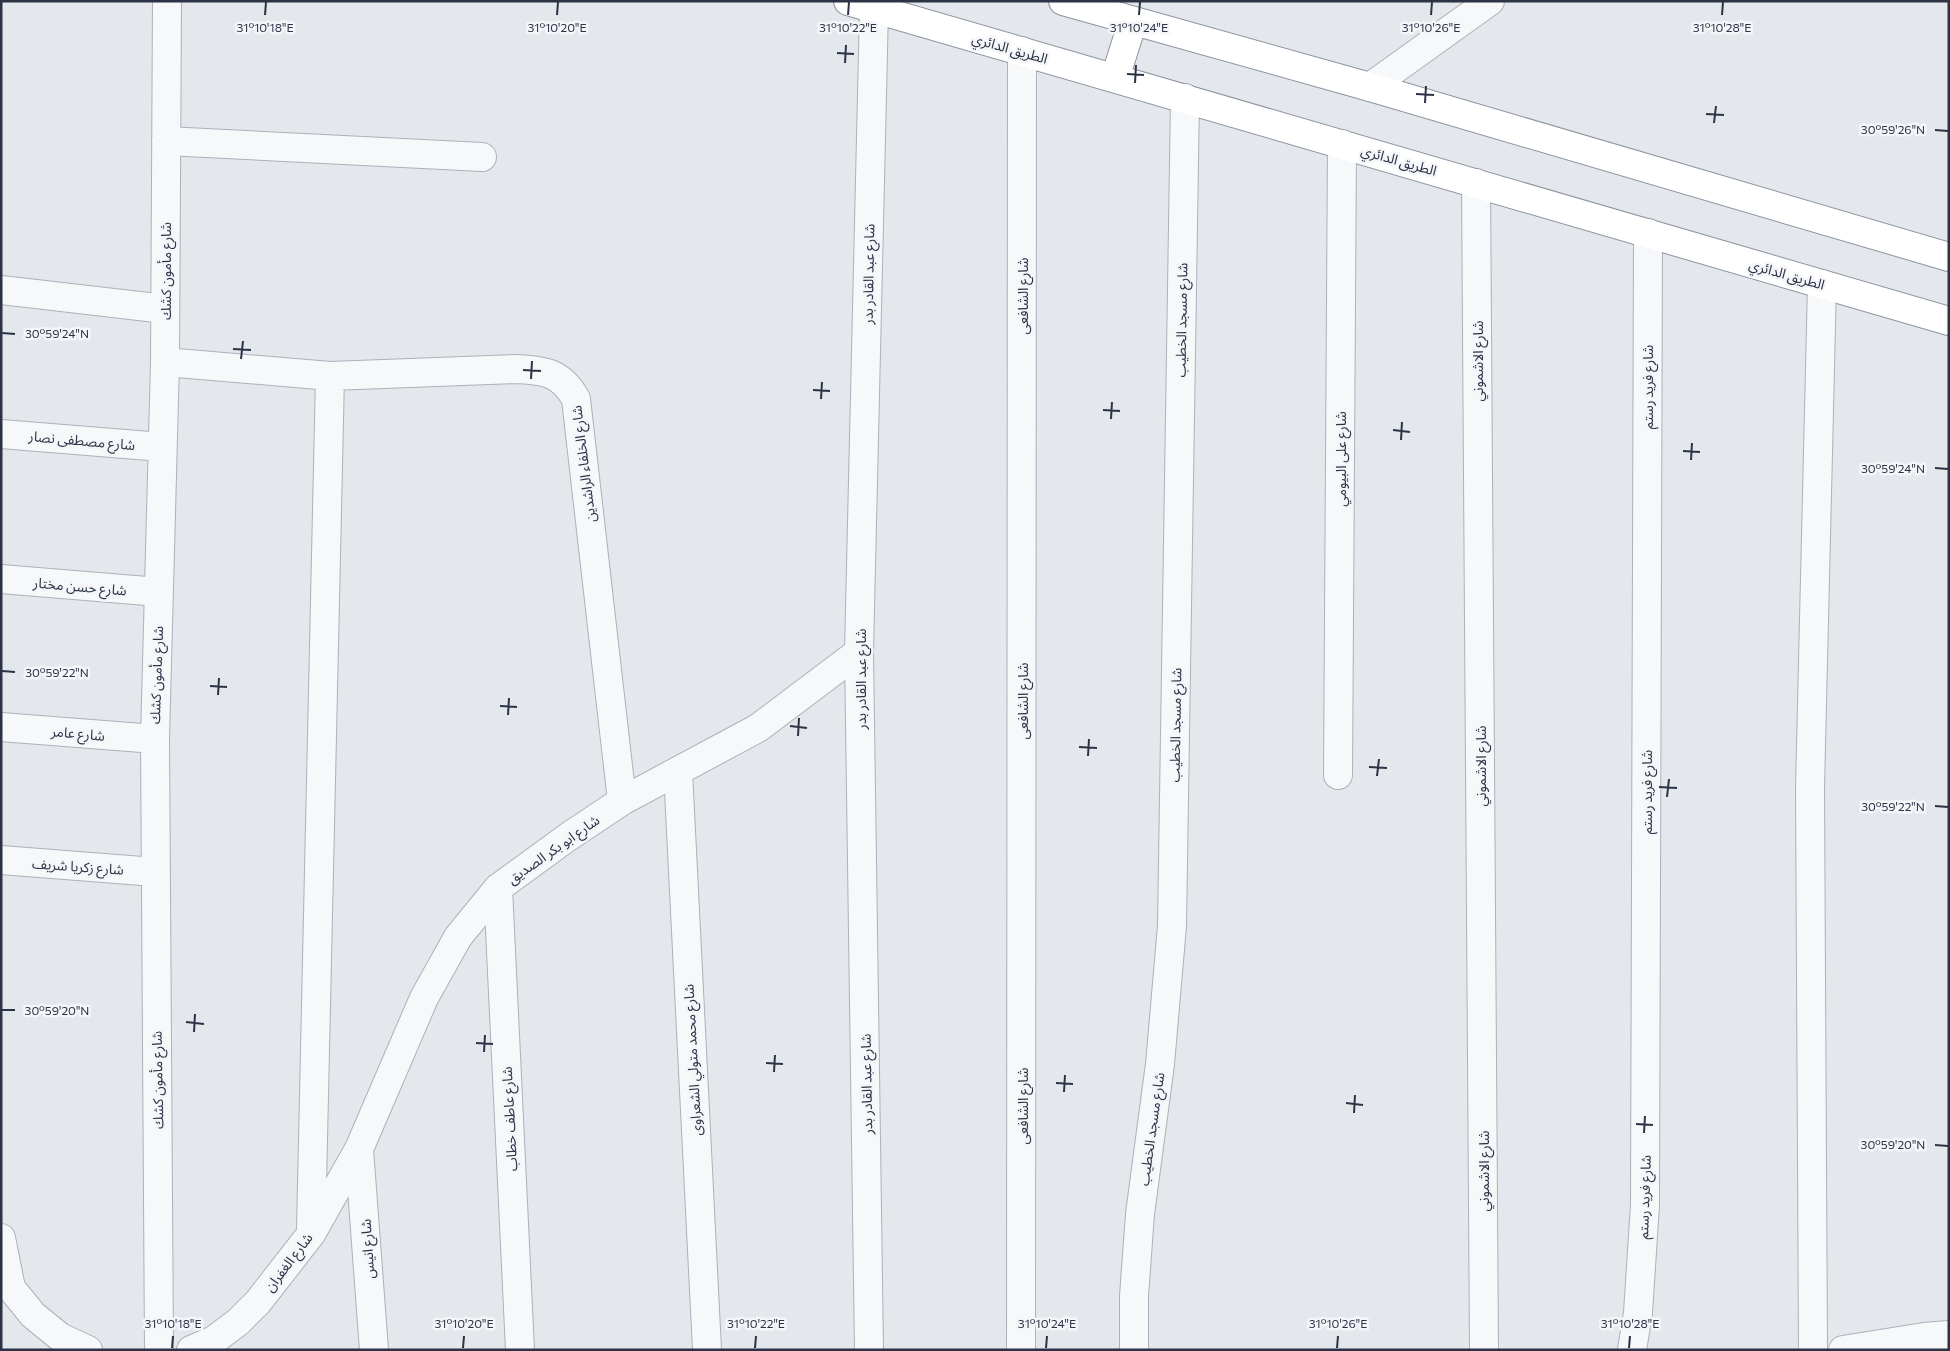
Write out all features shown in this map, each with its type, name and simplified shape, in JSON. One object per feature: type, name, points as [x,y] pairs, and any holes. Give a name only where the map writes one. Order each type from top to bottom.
[{"type":"highway","name":"الطريق الدائري","points":[[848,1],[1949,321]]},
{"type":"highway","points":[[1063,1],[1370,87],[1949,257]]},
{"type":"highway","points":[[1115,78],[1132,21]]},
{"type":"street","name":"شارع مأمون كشك","points":[[160,1350],[154,740],[165,362],[167,1]]},
{"type":"street","points":[[1370,87],[1490,1]]},
{"type":"street","name":"شارع عبد القادر بدر","points":[[869,1350],[859,652],[874,9]]},
{"type":"street","name":"شارع الشافعى","points":[[1021,1350],[1022,51]]},
{"type":"street","name":"شارع مسجد الخطيب","points":[[1134,1350],[1134,1296],[1140,1214],[1160,1064],[1172,926],[1185,98]]},
{"type":"street","points":[[166,141],[482,157]]},
{"type":"street","name":"شارع على البيومي","points":[[1338,775],[1342,144]]},
{"type":"street","name":"شارع الاشموني","points":[[1476,183],[1484,1350]]},
{"type":"street","name":"شارع فريد رستم","points":[[1632,1350],[1638,1312],[1645,1205],[1648,233]]},
{"type":"street","points":[[1813,1350],[1810,788],[1822,284]]},
{"type":"street","points":[[1,290],[165,308]]},
{"type":"street","name":"شارع الخلفاء الراشدين","points":[[165,362],[330,376],[514,369],[535,370],[558,377],[571,390],[576,399],[622,801]]},
{"type":"street","points":[[311,1234],[330,376]]},
{"type":"street","name":"شارع مصطفى نصار","points":[[1,434],[162,447]]},
{"type":"street","name":"شارع حسن مختار","points":[[1,579],[158,592]]},
{"type":"street","name":"شارع ابو بكر الصديق","points":[[359,1149],[424,998],[458,937],[498,888],[568,836],[622,801],[758,728],[859,652]]},
{"type":"street","name":"شارع عامر","points":[[1,727],[154,740]]},
{"type":"street","name":"شارع محمد متولي الشعراوى","points":[[678,771],[706,1350]]},
{"type":"street","name":"شارع زكريا شريف","points":[[1,860],[155,872]]},
{"type":"street","name":"شارع عاطف خطاب","points":[[498,888],[520,1350]]},
{"type":"street","name":"شارع الغفران","points":[[191,1350],[214,1340],[238,1322],[258,1302],[311,1234],[359,1149]]},
{"type":"street","name":"شارع انيس","points":[[359,1149],[374,1350]]},
{"type":"street","points":[[1,1238],[11,1288],[33,1315],[60,1337],[88,1350]]},
{"type":"street","points":[[1843,1350],[1932,1341],[1949,1315]]}]
